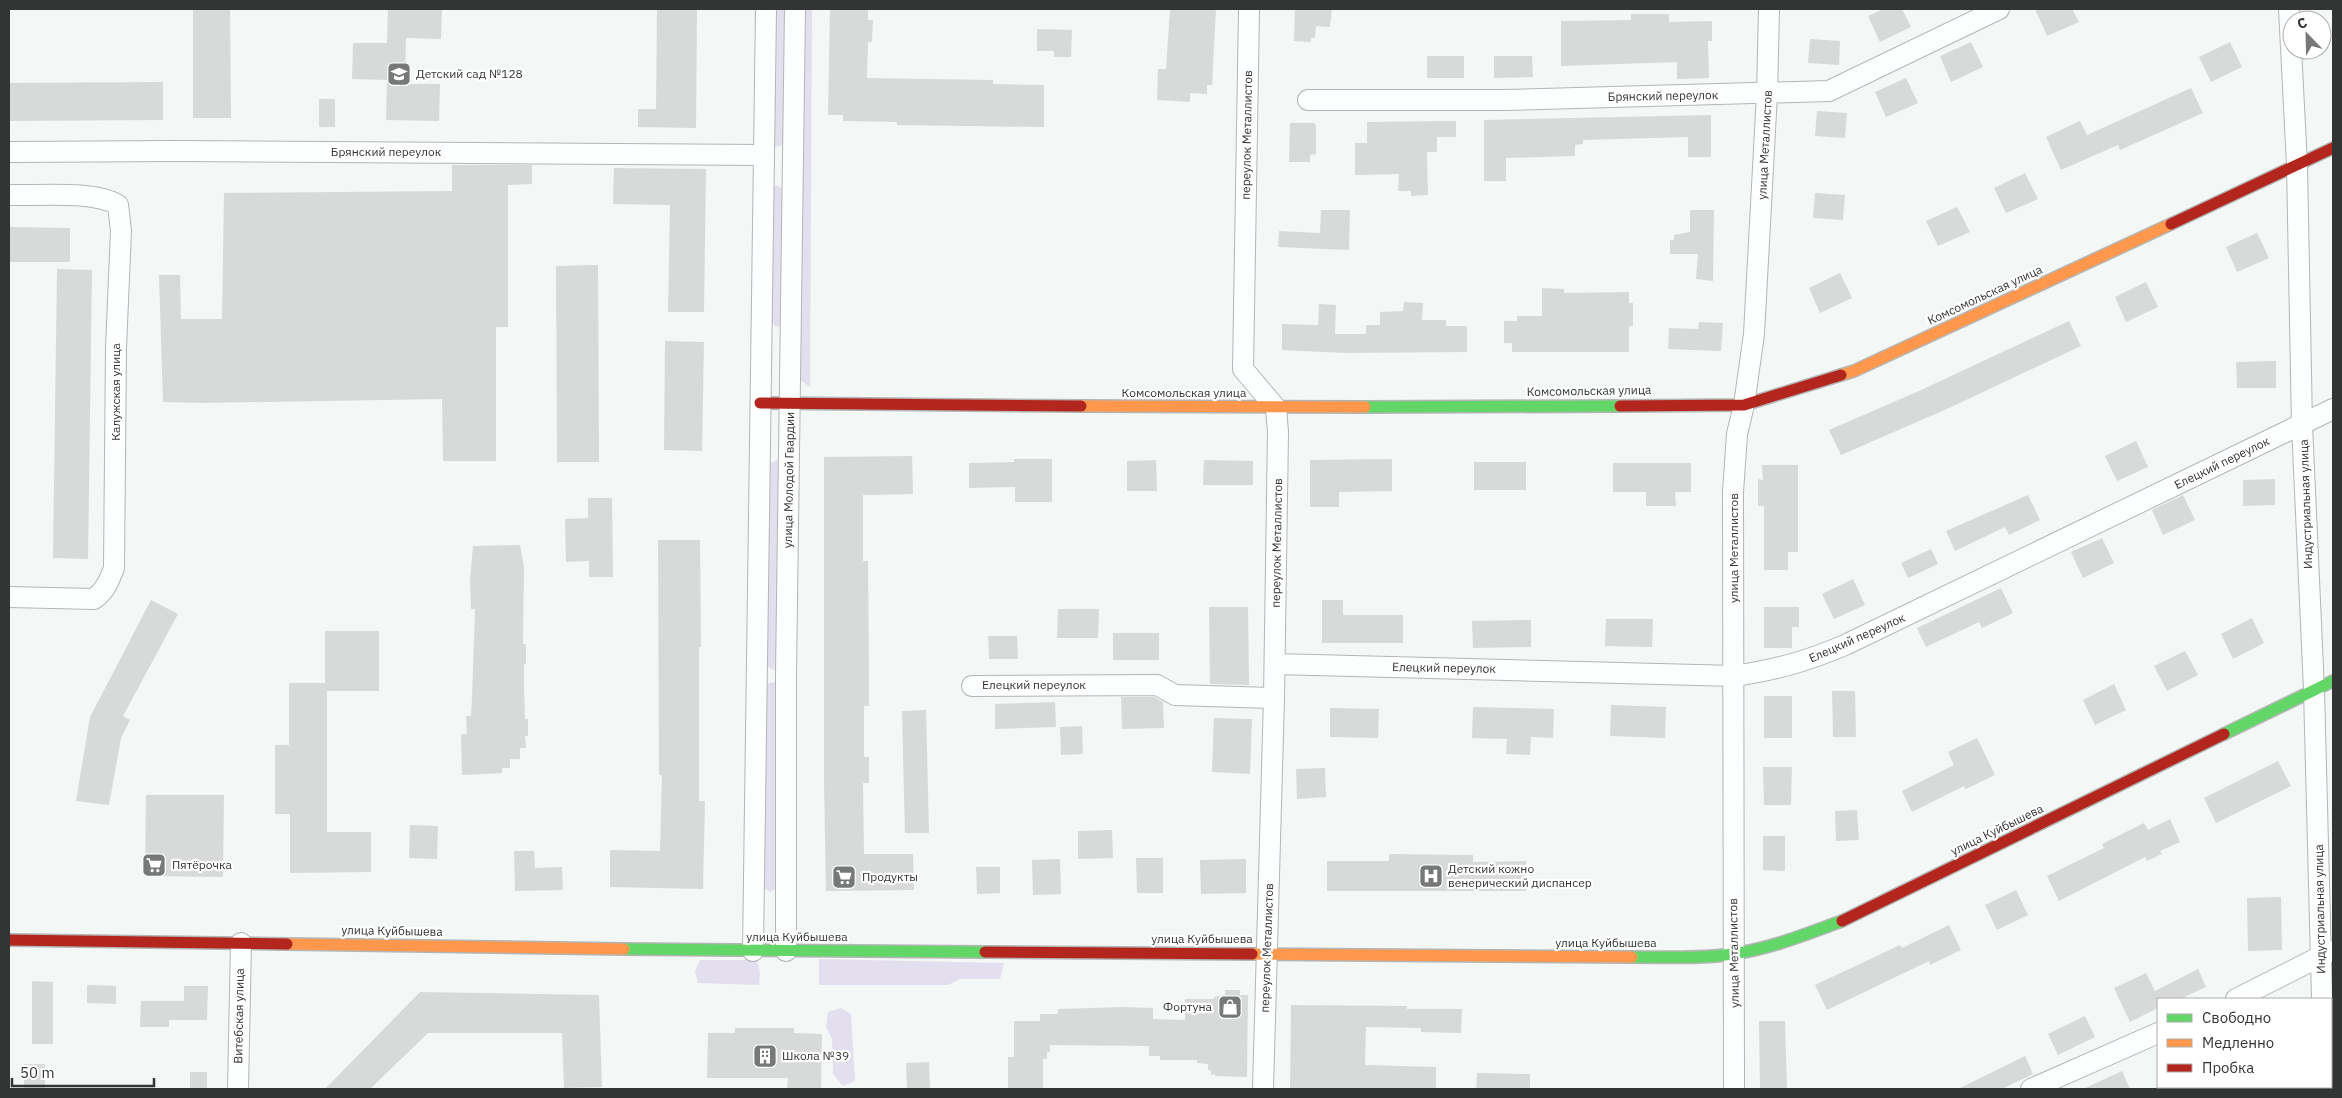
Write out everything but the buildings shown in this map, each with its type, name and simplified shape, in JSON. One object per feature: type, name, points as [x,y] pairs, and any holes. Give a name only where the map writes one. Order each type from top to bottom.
[{"type":"street","points":[[753,951],[766,9]]},
{"type":"street","name":"улица Молодой Гвардии","points":[[786,951],[785,755],[795,9]]},
{"type":"street","name":"переулок Металлистов","points":[[1249,9],[1243,369],[1276,408],[1278,432],[1275,664],[1263,1089]]},
{"type":"street","name":"улица Металлистов","points":[[1734,1089],[1735,676],[1733,492],[1737,434],[1744,405],[1754,334],[1768,94],[1769,9]]},
{"type":"street","name":"Брянский переулок","points":[[1308,100],[1514,100],[1829,91],[1999,9]]},
{"type":"street","name":"Индустриальная улица","points":[[2289,9],[2297,165],[2302,425],[2327,953],[2322,998]]},
{"type":"street","name":"Комсомольская улица","points":[[760,403],[791,405],[1276,408],[1744,405],[1854,371],[2333,148]]},
{"type":"street","name":"Брянский переулок","points":[[9,152],[191,151],[764,155]]},
{"type":"street","name":"Калужская улица","points":[[9,196],[94,196],[110,200],[118,205],[121,224],[116,348],[114,568],[109,582],[101,594],[94,599],[9,597]]},
{"type":"street","name":"Елецкий переулок","points":[[1275,664],[1735,676],[1782,669],[1814,659],[1838,648],[2333,410]]},
{"type":"street","name":"улица Куйбышева","points":[[9,940],[753,951],[1266,953],[1494,957],[1702,957],[1734,954],[1779,944],[1842,921],[2333,680]]},
{"type":"street","name":"Елецкий переулок","points":[[972,686],[1157,685],[1175,695],[1274,698]]},
{"type":"street","name":"Витебская улица","points":[[238,1089],[241,943]]},
{"type":"street","points":[[2238,998],[2327,953]]},
{"type":"street","points":[[2031,1089],[2157,1033]]},
{"type":"shaded area","points":[[773,9],[789,9],[783,144],[778,147],[773,145]]},
{"type":"shaded area","points":[[799,9],[812,9],[810,387],[799,379]]},
{"type":"shaded area","points":[[776,185],[785,190],[783,325],[776,327],[770,319],[771,189]]},
{"type":"shaded area","points":[[777,460],[780,462],[777,669],[773,670],[764,664],[767,464]]},
{"type":"shaded area","points":[[775,682],[778,684],[778,887],[770,892],[761,886],[765,686]]},
{"type":"shaded area","points":[[819,959],[1004,963],[1000,979],[960,979],[948,985],[819,985]]},
{"type":"shaded area","points":[[700,960],[757,960],[760,973],[759,985],[698,983],[695,971]]},
{"type":"shaded area","points":[[841,1008],[851,1014],[855,1081],[843,1086],[833,1074],[832,1039],[826,1027],[828,1012]]},
{"type":"traffic: fast","points":[[1365,407],[1620,406]]},
{"type":"traffic: fast","points":[[2224,734],[2333,681]]},
{"type":"traffic: fast","points":[[1632,957],[1707,957],[1746,952],[1788,941],[1842,921]]},
{"type":"traffic: fast","points":[[624,949],[985,952]]},
{"type":"traffic: slow","points":[[1841,375],[1854,371],[2171,224]]},
{"type":"traffic: slow","points":[[1081,406],[1365,407]]},
{"type":"traffic: slow","points":[[287,944],[624,949]]},
{"type":"traffic: slow","points":[[1252,954],[1632,957]]},
{"type":"traffic: jam","points":[[2171,224],[2333,148]]},
{"type":"traffic: jam","points":[[1620,406],[1744,405],[1841,375]]},
{"type":"traffic: jam","points":[[760,403],[1081,406]]},
{"type":"traffic: jam","points":[[1842,921],[2224,734]]},
{"type":"traffic: jam","points":[[9,940],[287,944]]},
{"type":"traffic: jam","points":[[985,952],[1252,954]]},
{"type":"place","name":"Детский сад №128","points":[[399,74]]},
{"type":"place","name":"Пятёрочка","points":[[154,865]]},
{"type":"place","name":"Детский кожно венерический диспансер","points":[[1431,876]]},
{"type":"place","name":"Продукты","points":[[844,877]]},
{"type":"place","name":"Фортуна","points":[[1230,1007]]},
{"type":"place","name":"Школа №39","points":[[765,1056]]}]
